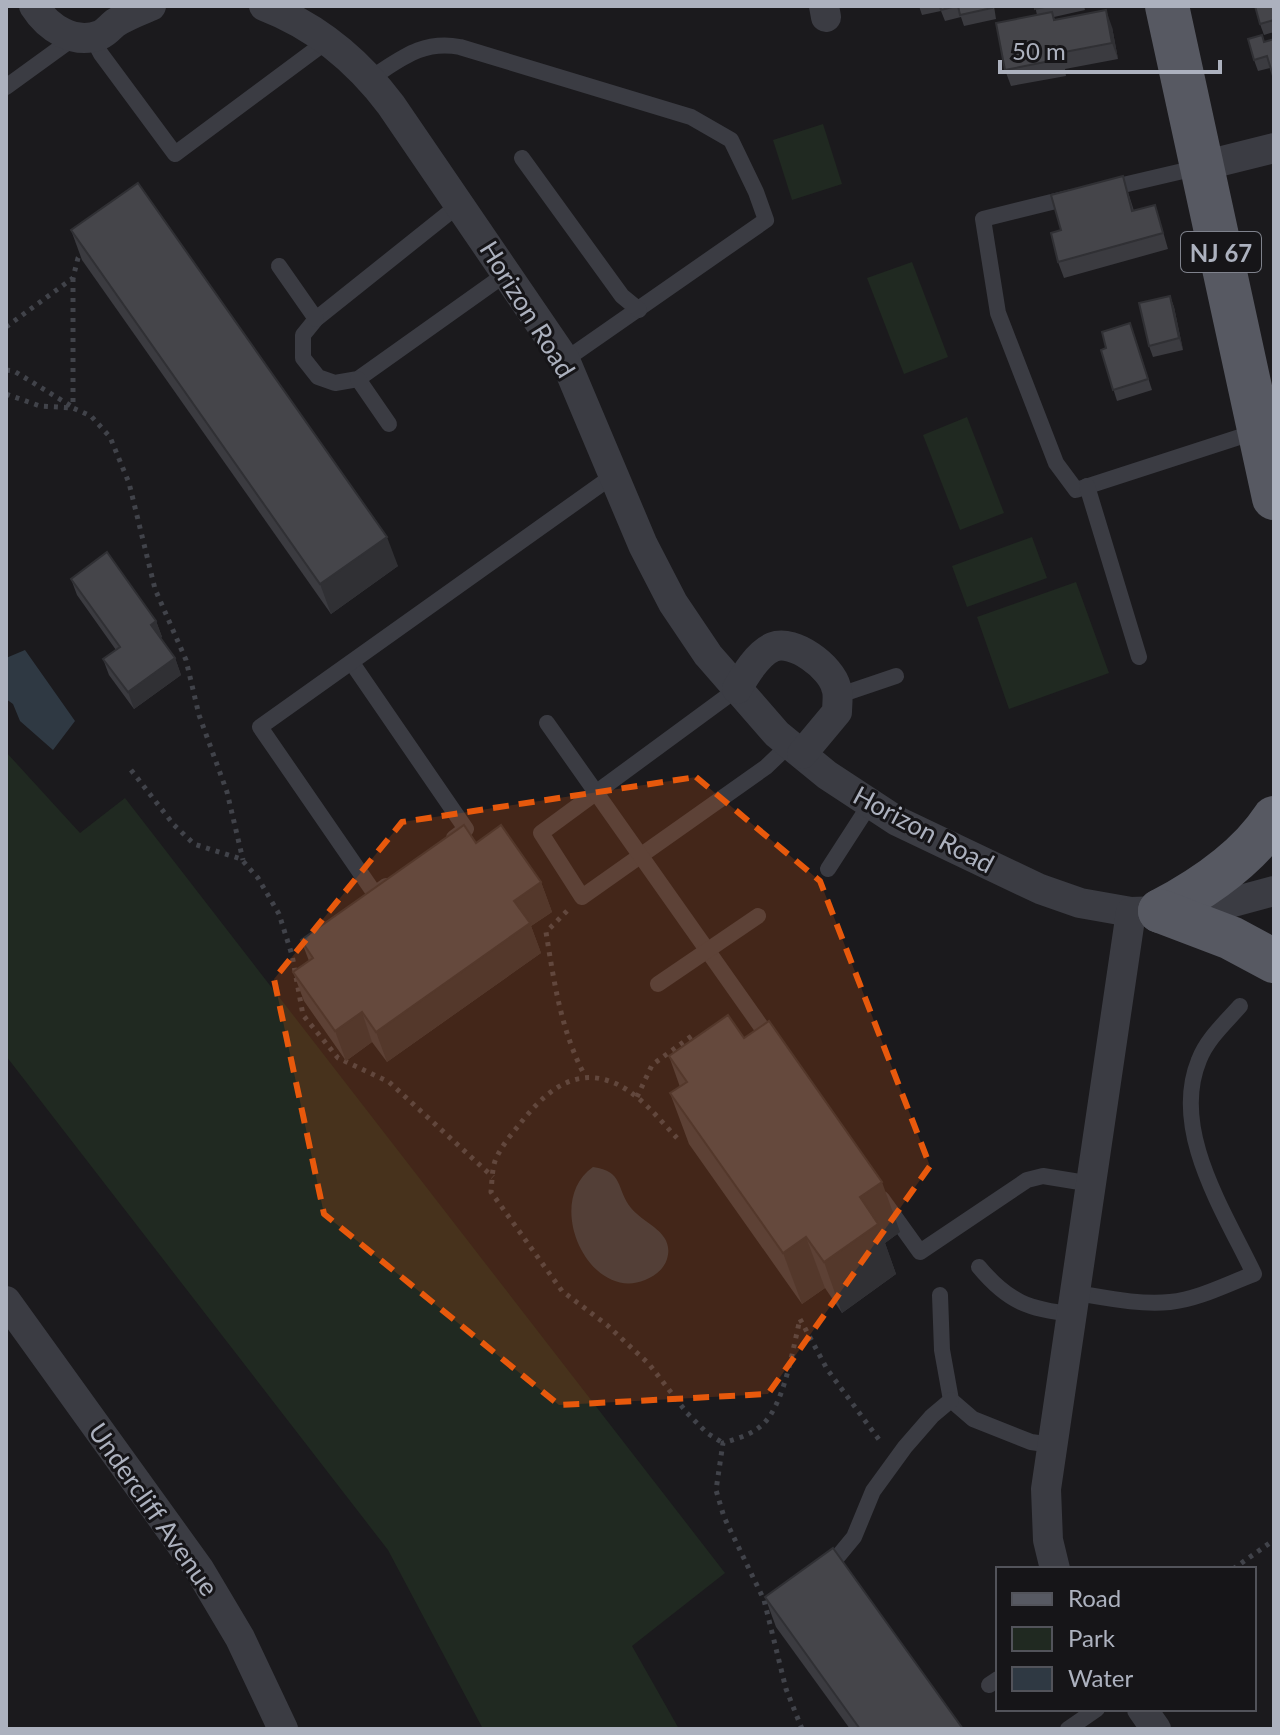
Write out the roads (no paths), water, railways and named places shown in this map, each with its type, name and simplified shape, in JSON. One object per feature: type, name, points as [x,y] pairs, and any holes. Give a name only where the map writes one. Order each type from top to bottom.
[{"type":"main road","name":"NJ 67","points":[[1167,6],[1274,498]]},
{"type":"main road","points":[[1146,912],[1194,893],[1252,844],[1274,818]]},
{"type":"main road","points":[[1146,912],[1231,938],[1274,961]]},
{"type":"street","points":[[34,6],[43,20],[61,32],[84,37],[104,33],[115,23],[151,6]]},
{"type":"street","name":"Horizon Road","points":[[264,6],[309,28],[345,53],[371,78],[460,204],[565,360],[643,545],[673,603],[708,655],[777,734],[897,821],[1040,889],[1080,903],[1146,912],[1222,905],[1274,891]]},
{"type":"street","points":[[1202,166],[1274,148]]},
{"type":"street","points":[[737,689],[748,671],[770,648],[784,644],[814,657],[836,685],[837,712],[796,749]]},
{"type":"street","points":[[1055,1567],[1045,1506],[1052,1445],[1092,1184],[1146,912]]},
{"type":"street","name":"Undercliff Avenue","points":[[6,1301],[199,1569],[240,1638],[283,1729]]},
{"type":"street","points":[[1143,1711],[1156,1729]]},
{"type":"lane","points":[[6,87],[84,37],[101,54],[175,154],[327,41]]},
{"type":"lane","points":[[371,78],[418,48],[442,43],[691,117],[731,140],[766,220],[565,360]]},
{"type":"lane","points":[[522,158],[622,296],[639,310]]},
{"type":"lane","points":[[1202,166],[983,219],[998,313],[1056,463],[1076,490],[1259,431]]},
{"type":"lane","points":[[460,204],[316,319],[303,335],[303,358],[318,377],[335,383],[358,379],[507,273]]},
{"type":"lane","points":[[279,266],[316,319]]},
{"type":"lane","points":[[358,379],[389,424]]},
{"type":"lane","points":[[401,875],[375,894],[260,727],[614,475]]},
{"type":"lane","points":[[1087,486],[1139,657]]},
{"type":"lane","points":[[352,663],[466,829],[440,848]]},
{"type":"lane","points":[[837,696],[896,676]]},
{"type":"lane","points":[[737,689],[541,833],[582,897],[796,749]]},
{"type":"lane","points":[[547,723],[778,1051]]},
{"type":"lane","points":[[828,869],[870,804]]},
{"type":"lane","points":[[658,984],[758,916]]},
{"type":"lane","points":[[979,1267],[994,1285],[1027,1307],[1172,1302],[1201,1295],[1254,1274],[1192,1136],[1190,1102],[1199,1061],[1215,1033],[1240,1006]]},
{"type":"lane","points":[[876,1189],[920,1252],[1027,1180],[1043,1176],[1092,1184]]},
{"type":"lane","points":[[940,1295],[942,1350],[951,1400],[973,1419],[1031,1442],[1052,1445]]},
{"type":"lane","points":[[835,1560],[854,1537],[873,1491],[905,1447],[951,1400]]},
{"type":"lane","points":[[1068,1729],[1094,1711]]},
{"type":"water","points":[[25,650],[75,721],[53,750],[20,721],[13,704],[6,699],[6,658]]},
{"type":"water","points":[[593,1167],[610,1172],[615,1177],[631,1208],[667,1242],[666,1263],[659,1272],[645,1280],[625,1283],[606,1277],[591,1264],[579,1246],[573,1225],[572,1203],[578,1183]]}]
